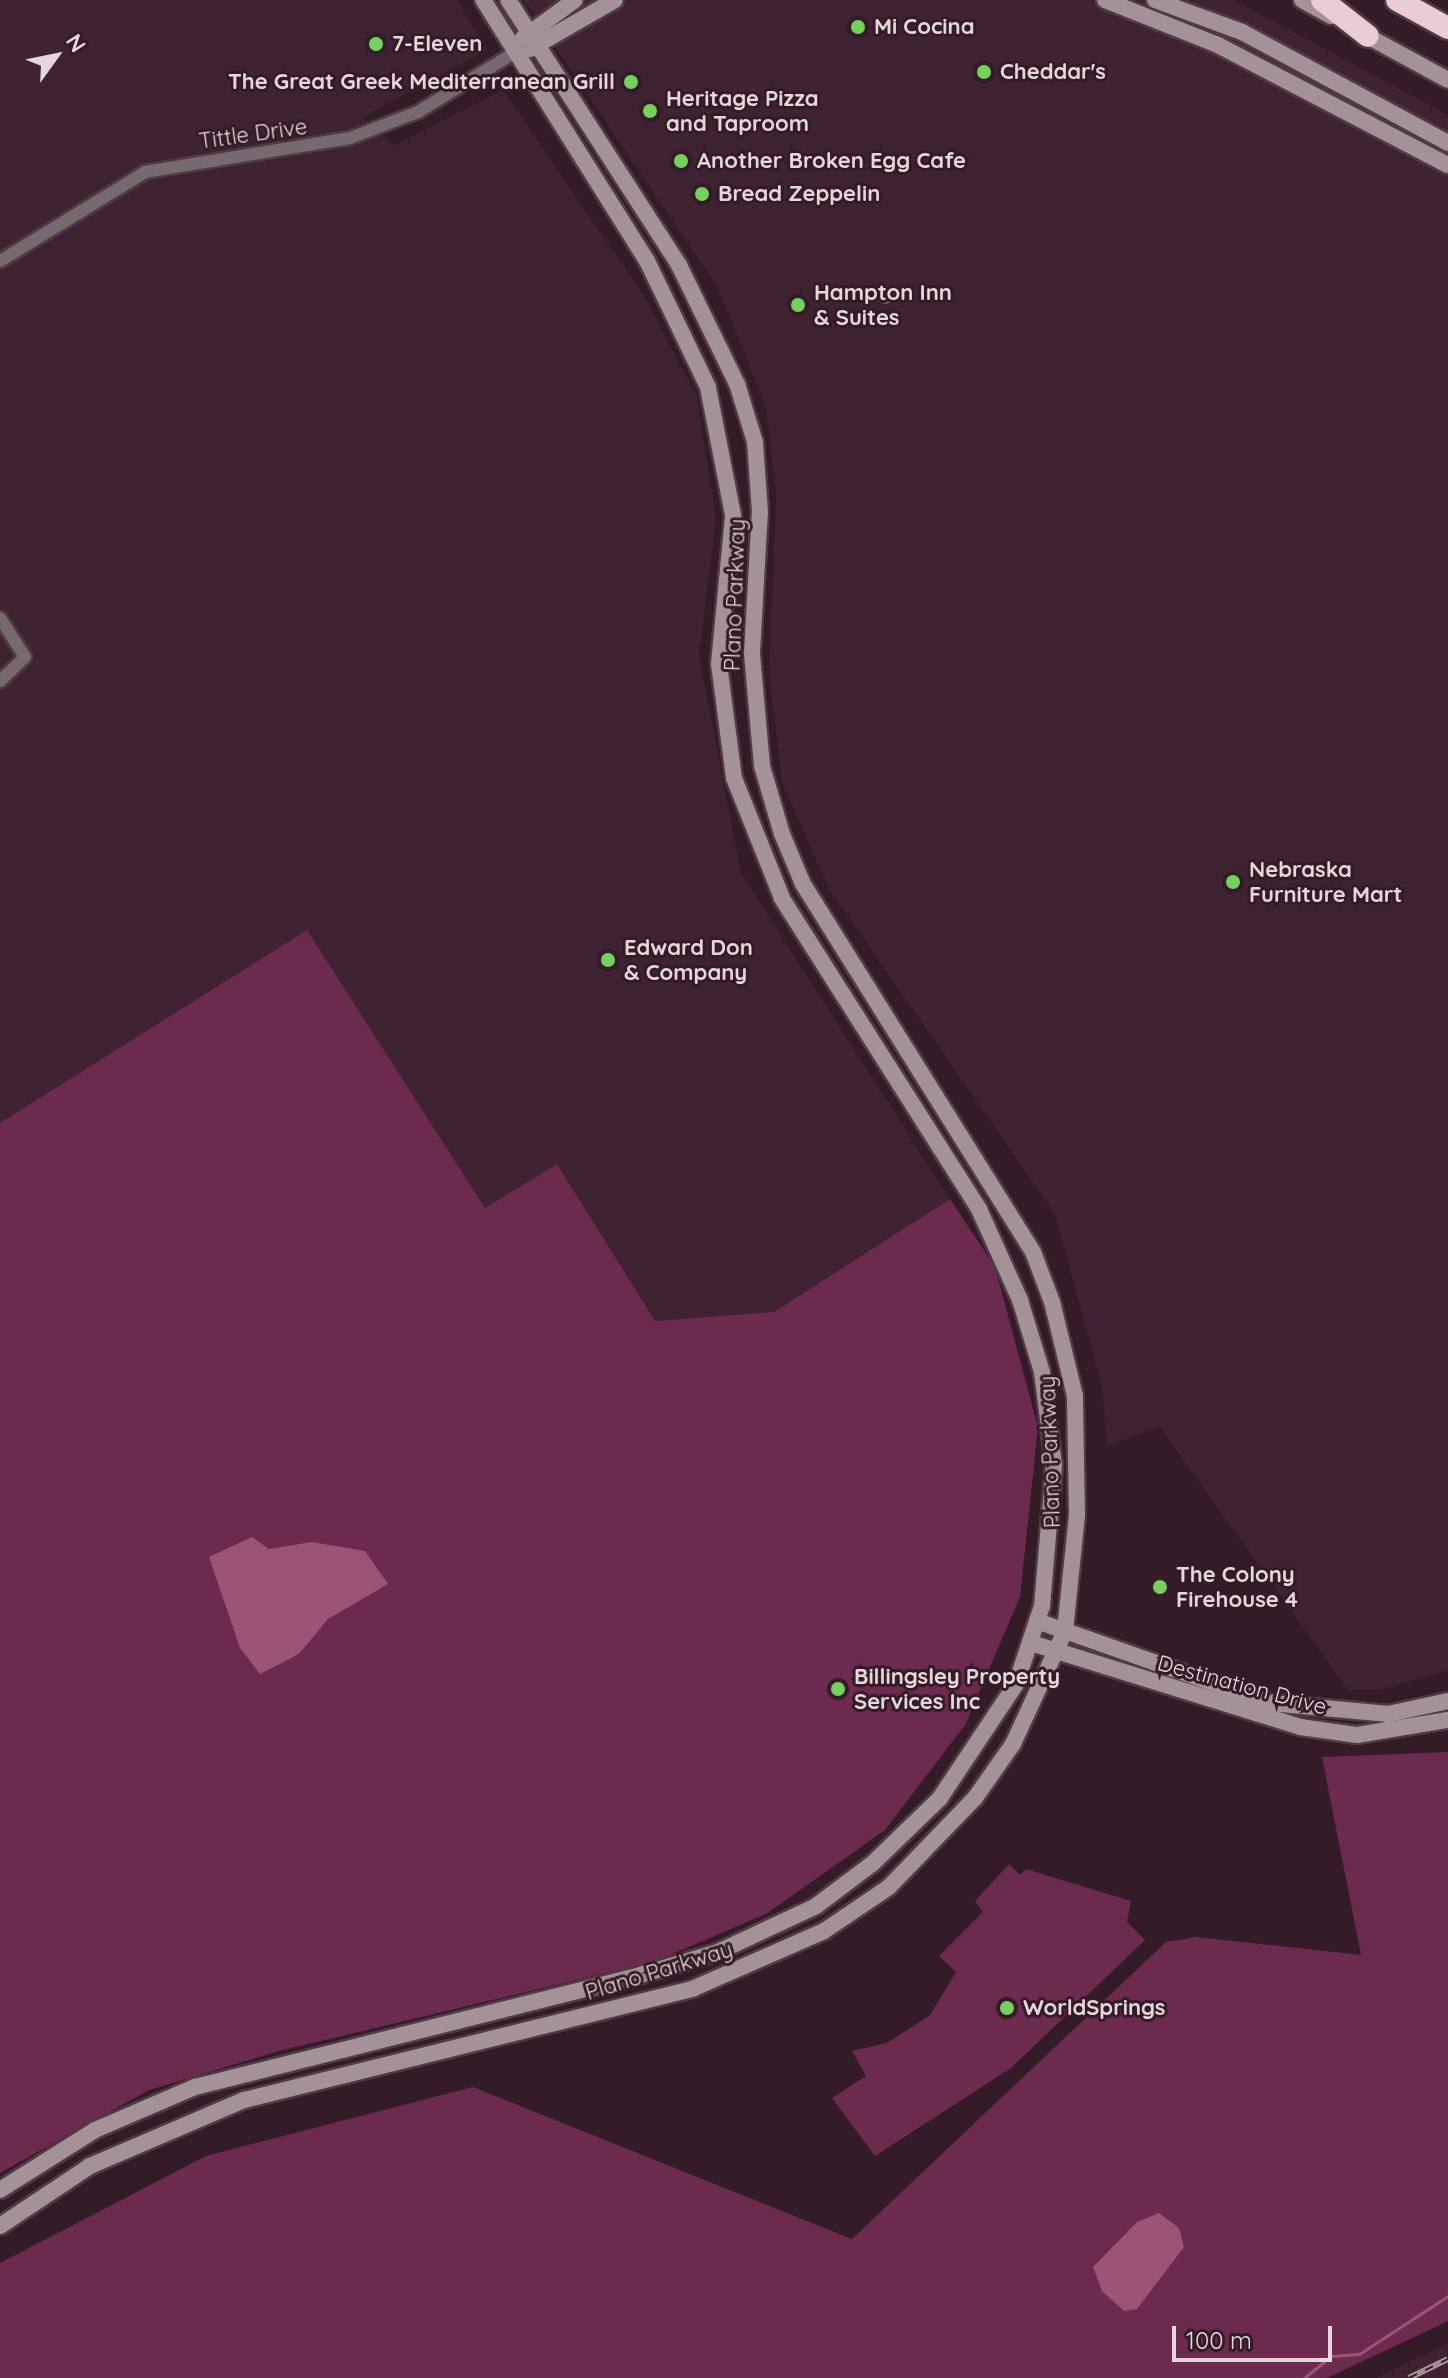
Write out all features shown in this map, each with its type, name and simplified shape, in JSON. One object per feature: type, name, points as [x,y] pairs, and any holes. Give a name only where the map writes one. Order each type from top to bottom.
[{"type":"highway","points":[[1322,0],[1368,36]]},
{"type":"highway","points":[[1397,0],[1448,28]]},
{"type":"main road","name":"Plano Parkway","points":[[0,2190],[95,2130],[195,2087],[640,1975],[718,1952],[816,1906],[940,1798],[1016,1684],[1037,1621],[1054,1465],[1042,1372],[1020,1300],[979,1209],[766,864],[725,734],[719,664],[733,515],[708,387],[647,261],[483,0]]},
{"type":"main road","name":"Plano Parkway","points":[[5,2222],[90,2166],[244,2100],[692,1989],[787,1951],[889,1887],[975,1798],[1013,1744],[1065,1631],[1077,1458],[1075,1396],[1059,1323],[1033,1252],[803,884],[782,834],[762,766],[752,653],[760,532],[751,426],[719,342],[679,265],[508,0]]},
{"type":"main road","points":[[514,53],[528,31],[575,0]]},
{"type":"main road","points":[[514,53],[539,48],[615,0]]},
{"type":"main road","points":[[1105,0],[1218,45],[1448,165]]},
{"type":"main road","points":[[1155,0],[1242,32],[1448,143]]},
{"type":"main road","points":[[1302,0],[1448,80]]},
{"type":"main road","name":"Destination Drive","points":[[1037,1621],[1270,1703],[1388,1714],[1448,1701]]},
{"type":"main road","name":"Destination Drive","points":[[1031,1643],[1300,1727],[1357,1735],[1448,1720]]},
{"type":"main road","points":[[0,2203],[5,2222]]},
{"type":"street","name":"Tittle Drive","points":[[0,261],[145,172],[350,138],[418,112],[514,53]]},
{"type":"street","points":[[0,618],[23,662],[0,681]]},
{"type":"shaded area","points":[[0,0],[457,0],[487,50],[363,117],[393,146],[503,90],[644,296],[697,397],[716,519],[699,656],[741,873],[950,1199],[774,1312],[655,1321],[557,1164],[485,1208],[307,930],[0,1123]]},
{"type":"shaded area","points":[[524,0],[1234,0],[1448,115],[1448,1670],[1378,1690],[1348,1690],[1159,1426],[1107,1446],[1102,1388],[1055,1214],[829,889],[782,782],[769,674],[776,492],[766,408],[719,290]]},
{"type":"shaded area","points":[[885,286],[894,295],[885,304],[876,295]]},
{"type":"shaded area","points":[[307,930],[485,1208],[557,1164],[655,1321],[774,1312],[950,1199],[995,1267],[1038,1427],[1020,1597],[965,1725],[885,1830],[766,1914],[656,1961],[279,2051],[149,2090],[0,2173],[0,1123]]},
{"type":"shaded area","points":[[252,1537],[269,1549],[312,1542],[365,1551],[388,1584],[328,1619],[299,1654],[260,1674],[240,1648],[209,1557]]},
{"type":"shaded area","points":[[1448,1752],[1448,2321],[1327,2378],[0,2378],[0,2263],[206,2156],[473,2087],[852,2239],[1166,1942],[1196,1937],[1361,1955],[1322,1757]]},
{"type":"shaded area","name":"WorldSprings","points":[[1009,1864],[1020,1875],[1026,1869],[1131,1901],[1127,1922],[1145,1940],[1011,2068],[875,2156],[832,2098],[866,2076],[852,2051],[887,2043],[930,2015],[956,1972],[939,1956],[983,1912],[975,1901]]},
{"type":"shaded area","points":[[1159,2213],[1179,2228],[1184,2247],[1137,2309],[1124,2311],[1102,2291],[1093,2267],[1137,2222]]},
{"type":"shaded area","points":[[1448,2343],[1448,2378],[1376,2378]]},
{"type":"waterway","points":[[1304,2378],[1331,2356],[1359,2354],[1448,2296]]},
{"type":"railway","points":[[1409,2378],[1448,2359]]},
{"type":"place","name":"Mi Cocina","points":[[858,27]]},
{"type":"place","name":"7-Eleven","points":[[376,44]]},
{"type":"place","name":"Cheddar's","points":[[984,72]]},
{"type":"place","name":"The Great Greek Mediterranean Grill","points":[[631,82]]},
{"type":"place","name":"Heritage Pizza and Taproom","points":[[650,111]]},
{"type":"place","name":"Another Broken Egg Cafe","points":[[681,161]]},
{"type":"place","name":"Bread Zeppelin","points":[[702,194]]},
{"type":"place","name":"Hampton Inn & Suites","points":[[798,305]]},
{"type":"place","name":"Nebraska Furniture Mart","points":[[1233,882]]},
{"type":"place","name":"Edward Don & Company","points":[[608,960]]},
{"type":"place","name":"The Colony Firehouse 4","points":[[1160,1587]]},
{"type":"place","name":"Billingsley Property Services Inc","points":[[838,1689]]},
{"type":"place","name":"WorldSprings","points":[[1007,2008]]}]
